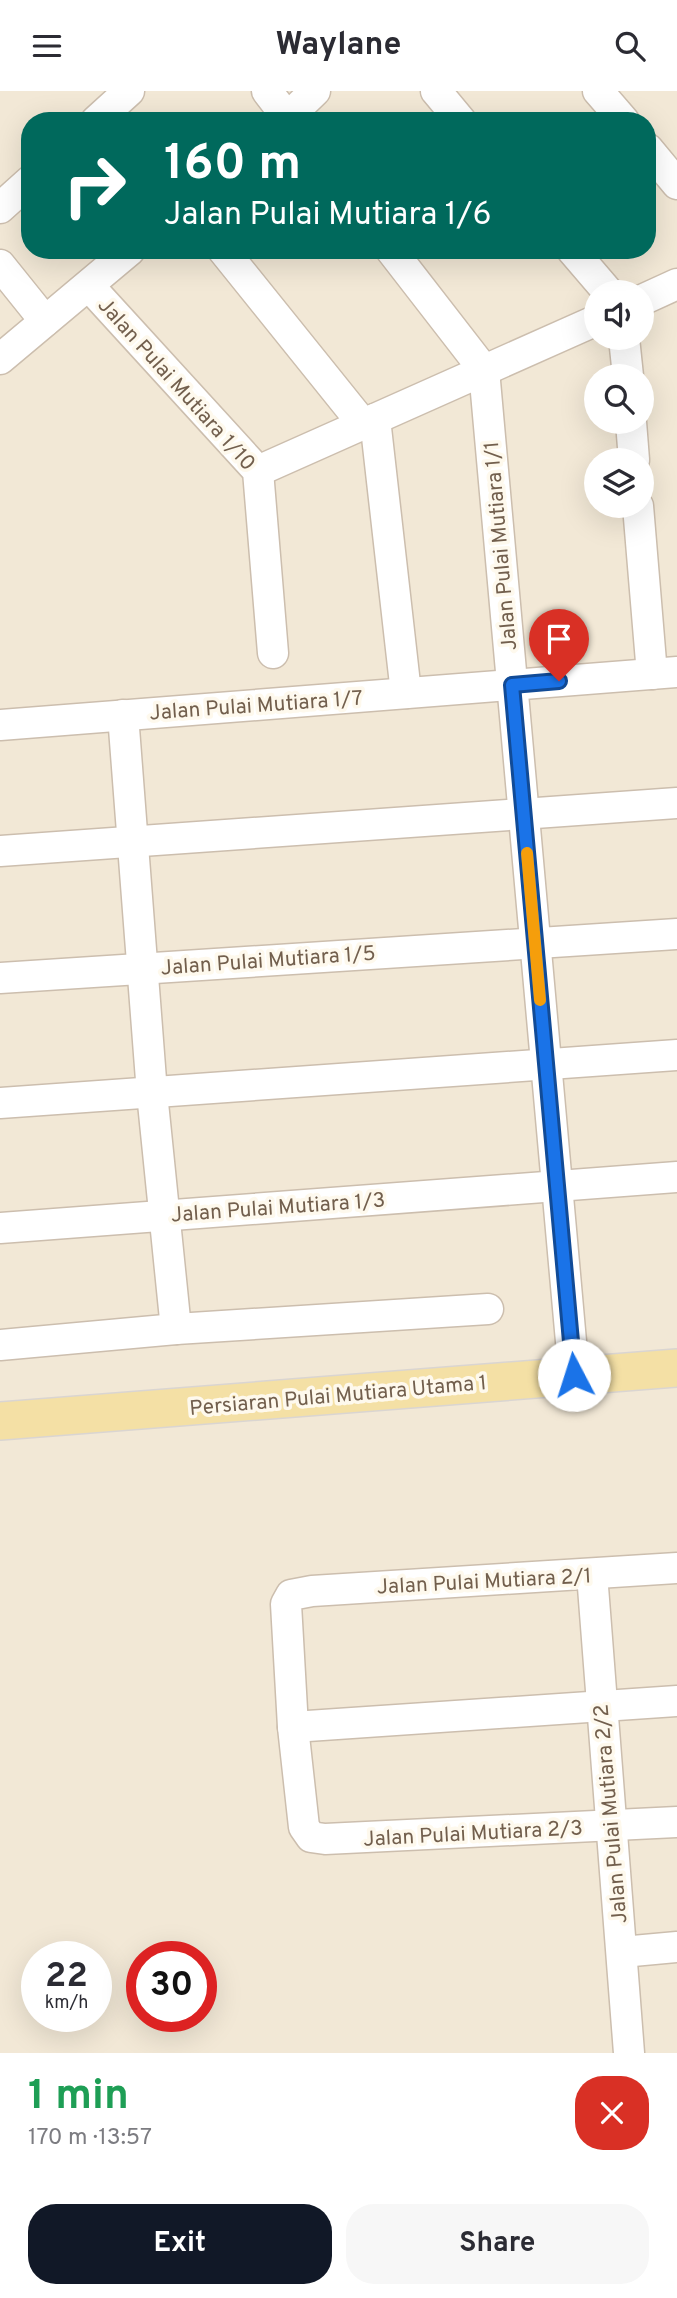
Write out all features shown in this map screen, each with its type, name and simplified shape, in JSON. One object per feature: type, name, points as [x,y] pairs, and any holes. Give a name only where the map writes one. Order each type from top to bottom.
[{"type":"main road","name":"Persiaran Pulai Mutiara Utama 1","points":[[0,1421],[677,1368]]},
{"type":"street","points":[[106,112],[129,91]]},
{"type":"street","points":[[267,91],[281,112]]},
{"type":"street","points":[[295,112],[315,91]]},
{"type":"street","points":[[436,91],[454,112]]},
{"type":"street","points":[[598,91],[616,112]]},
{"type":"street","points":[[656,159],[677,184]]},
{"type":"street","points":[[0,208],[21,189]]},
{"type":"street","points":[[0,359],[120,259]]},
{"type":"street","points":[[231,259],[369,421],[406,693]]},
{"type":"street","points":[[398,259],[484,370]]},
{"type":"street","points":[[580,259],[598,280]]},
{"type":"street","points":[[0,265],[45,321]]},
{"type":"street","points":[[654,295],[677,284]]},
{"type":"street","name":"Jalan Pulai Mutiara 1/10","points":[[89,286],[258,471],[273,653]]},
{"type":"street","points":[[258,471],[584,326]]},
{"type":"street","name":"Jalan Pulai Mutiara 1/1","points":[[484,370],[574,1375]]},
{"type":"street","points":[[640,518],[664,673]]},
{"type":"street","name":"Jalan Pulai Mutiara 1/7","points":[[0,725],[664,673]]},
{"type":"street","points":[[123,715],[152,1093],[176,1329]]},
{"type":"street","points":[[0,851],[677,803]]},
{"type":"street","name":"Jalan Pulai Mutiara 1/5","points":[[0,978],[677,933]]},
{"type":"street","points":[[0,1103],[677,1055]]},
{"type":"street","name":"Jalan Pulai Mutiara 1/3","points":[[0,1228],[677,1177]]},
{"type":"street","points":[[0,1345],[176,1329],[488,1310]]},
{"type":"street","name":"Jalan Pulai Mutiara 2/1","points":[[293,1727],[286,1604],[291,1595],[312,1591],[677,1568]]},
{"type":"street","name":"Jalan Pulai Mutiara 2/2","points":[[592,1574],[629,2053]]},
{"type":"street","points":[[293,1727],[677,1701]]},
{"type":"street","name":"Jalan Pulai Mutiara 2/3","points":[[293,1727],[304,1827],[311,1837],[325,1839],[677,1822]]},
{"type":"street","points":[[622,1952],[677,1947]]},
{"type":"shaded area","points":[[0,91],[677,91],[677,2053],[0,2053]]},
{"type":"slow traffic","points":[[527,853],[540,1000]]},
{"type":"route","points":[[559,681],[512,685],[574,1375]]}]
